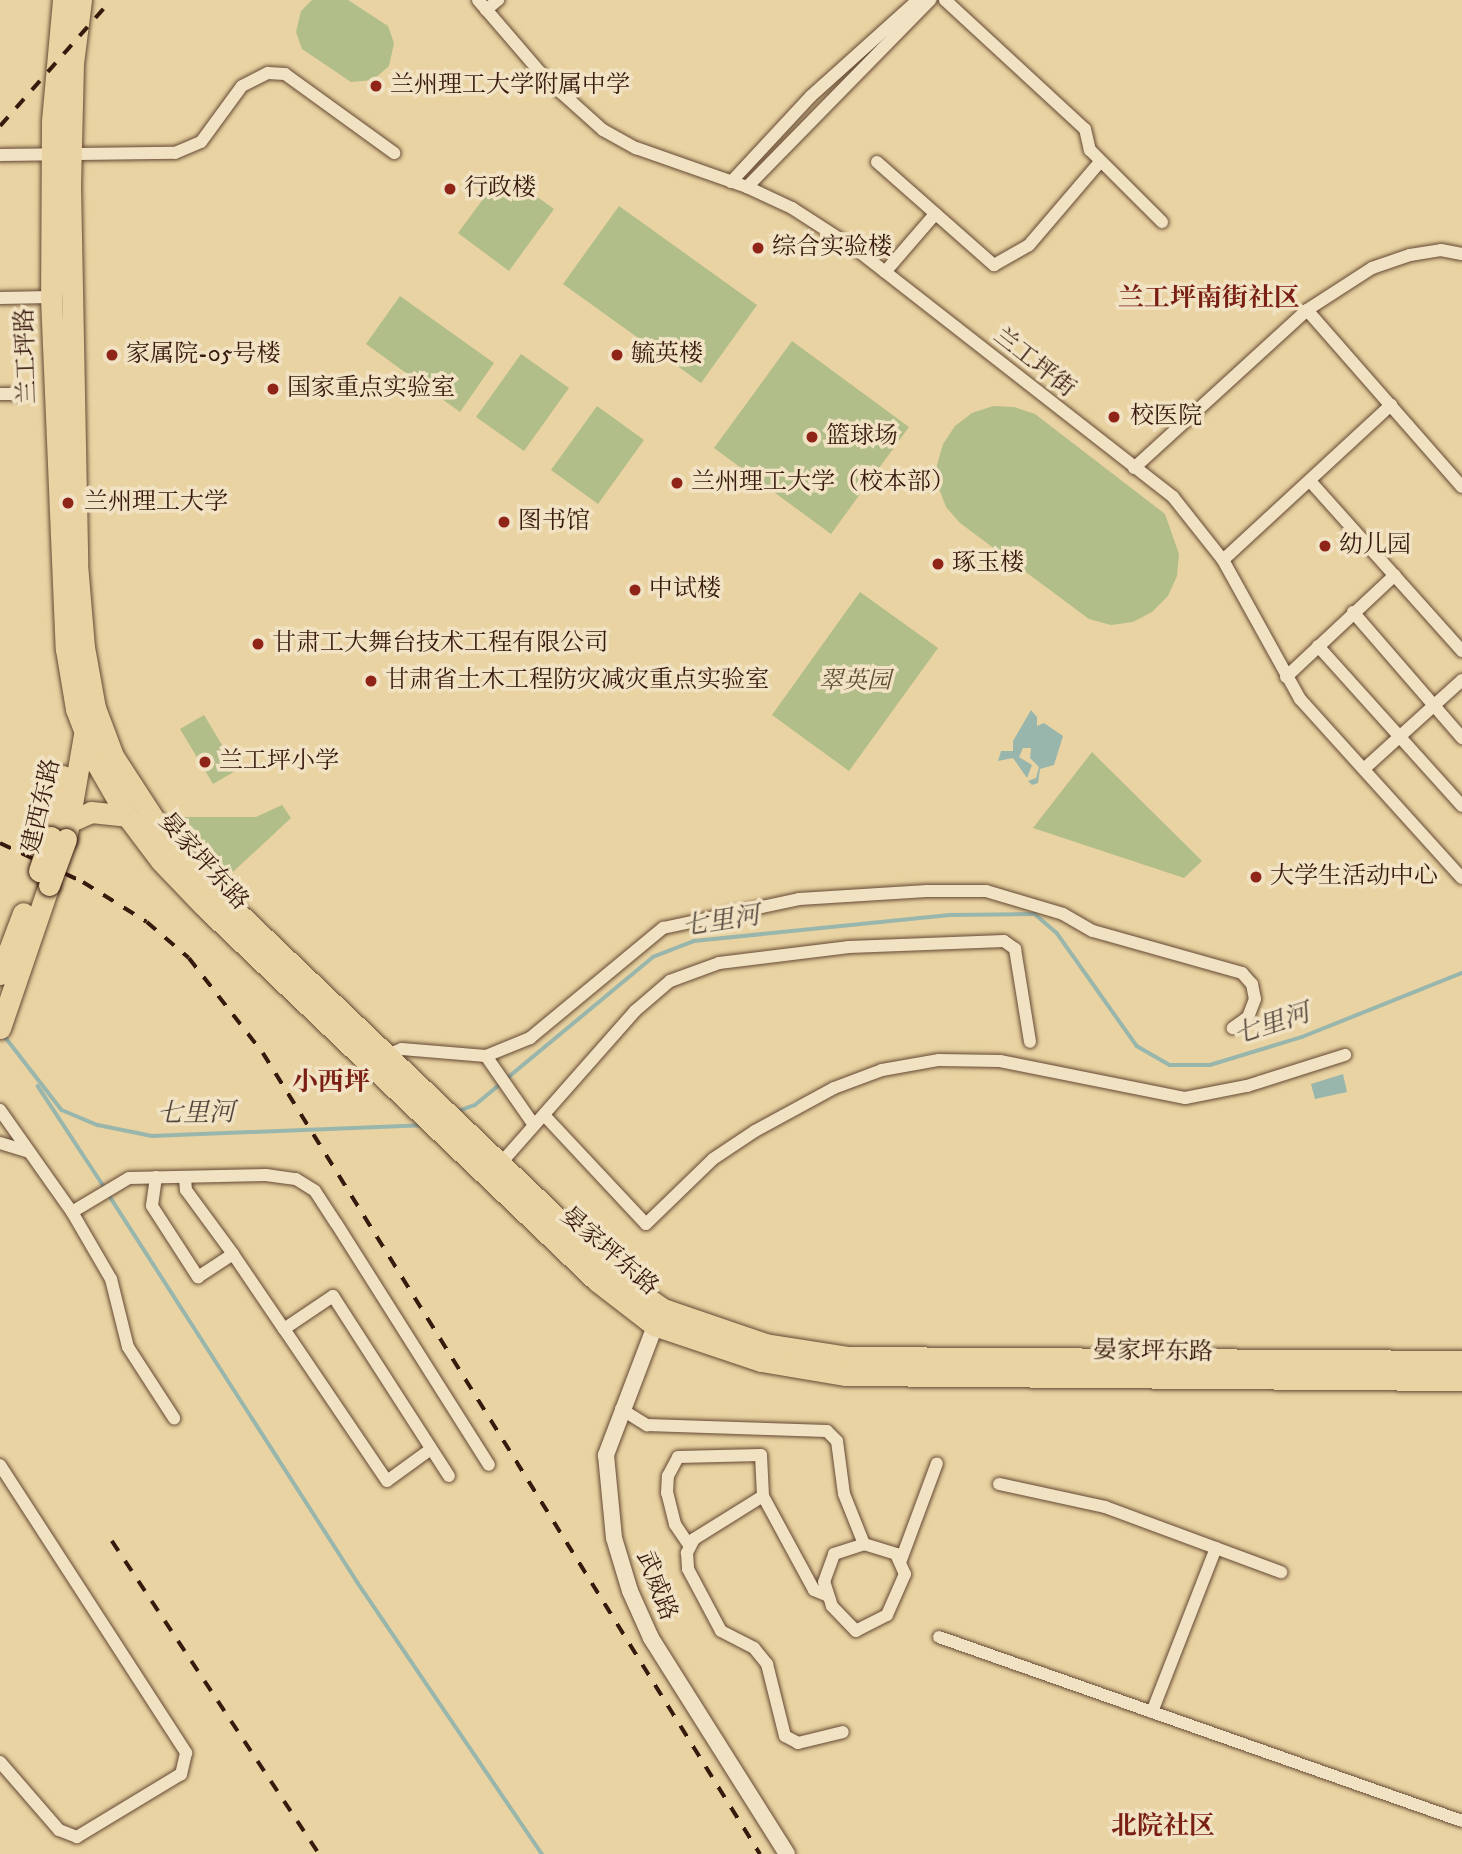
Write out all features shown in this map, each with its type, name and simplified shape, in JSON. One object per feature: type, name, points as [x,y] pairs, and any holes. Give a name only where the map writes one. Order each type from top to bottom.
[{"type":"highway","name":"兰工坪路","points":[[63,0],[61,156],[84,702]]},
{"type":"highway","name":"兰工坪路","points":[[81,0],[61,156],[51,297],[59,565],[65,649],[84,702]]},
{"type":"highway","points":[[84,702],[85,732],[106,780],[134,811]]},
{"type":"highway","name":"建西东路","points":[[0,974],[43,882],[62,833],[84,702]]},
{"type":"highway","name":"晏家坪东路","points":[[84,702],[113,756],[134,811],[161,862],[203,905],[470,1147],[597,1282],[659,1317],[761,1361],[846,1375],[1462,1380]]},
{"type":"highway","name":"建西东路","points":[[67,793],[85,732]]},
{"type":"highway","points":[[67,793],[106,780]]},
{"type":"highway","points":[[62,833],[91,812],[134,811]]},
{"type":"highway","name":"晏家坪东路","points":[[134,811],[386,1056],[415,1097]]},
{"type":"highway","name":"建西东路","points":[[0,1028],[43,882]]},
{"type":"highway","name":"晏家坪东路","points":[[470,1147],[501,1163],[659,1317],[765,1344],[847,1357],[1462,1362]]},
{"type":"street","points":[[482,5],[498,0]]},
{"type":"street","points":[[731,182],[811,96],[918,0]]},
{"type":"street","points":[[747,187],[930,0]]},
{"type":"street","points":[[945,0],[1084,129],[1090,150],[1100,162],[1162,222]]},
{"type":"street","name":"兰工坪街","points":[[482,5],[545,78],[603,130],[636,148],[747,187],[792,208],[885,272],[1173,497],[1223,560],[1300,699],[1462,878]]},
{"type":"street","points":[[0,155],[175,153],[189,149],[210,132],[242,86],[268,73],[285,74],[394,153]]},
{"type":"street","points":[[877,162],[994,265],[1029,245],[1100,162]]},
{"type":"street","points":[[885,272],[935,214]]},
{"type":"street","points":[[1134,468],[1307,310],[1371,268],[1410,255],[1441,250],[1462,254]]},
{"type":"street","points":[[0,298],[51,297]]},
{"type":"street","points":[[1307,310],[1462,487]]},
{"type":"street","points":[[0,394],[20,394]]},
{"type":"street","points":[[1223,560],[1391,405]]},
{"type":"street","points":[[1310,481],[1462,651]]},
{"type":"street","points":[[1286,677],[1395,575]]},
{"type":"street","points":[[1353,612],[1462,738]]},
{"type":"street","points":[[1318,646],[1462,806]]},
{"type":"street","points":[[1365,768],[1462,680]]},
{"type":"street","points":[[386,1056],[402,1049],[486,1056],[530,1038],[663,928],[799,899],[927,891],[986,891],[1063,914],[1093,931],[1242,973],[1252,984],[1255,999],[1248,1017],[1233,1028]]},
{"type":"street","points":[[501,1163],[635,1011],[670,981],[719,963],[776,954],[1004,942],[1015,949],[1030,1042]]},
{"type":"street","points":[[544,1115],[646,1224],[713,1159],[755,1131],[834,1088],[892,1068],[958,1059],[1000,1061],[1185,1098],[1247,1086],[1345,1055]]},
{"type":"street","points":[[486,1056],[534,1125]]},
{"type":"street","points":[[0,1110],[29,1152],[76,1209],[111,1279],[128,1347],[174,1418]]},
{"type":"street","points":[[0,1143],[29,1152]]},
{"type":"street","points":[[76,1209],[122,1181],[156,1177],[266,1175],[296,1179],[315,1191],[489,1465]]},
{"type":"street","points":[[156,1177],[152,1206],[198,1277],[233,1254]]},
{"type":"street","points":[[185,1177],[186,1191],[285,1329],[387,1481],[431,1448]]},
{"type":"street","points":[[285,1329],[333,1296],[449,1476]]},
{"type":"street","name":"武威路","points":[[659,1317],[621,1409],[606,1455],[605,1475],[614,1538],[630,1591],[656,1646],[786,1854]]},
{"type":"street","points":[[621,1409],[647,1425],[827,1431],[837,1441],[844,1494],[864,1544]]},
{"type":"street","points":[[826,1595],[828,1561],[842,1549],[864,1544],[890,1550],[901,1560],[905,1574],[899,1596],[887,1615],[873,1625],[856,1631],[826,1595],[814,1590],[763,1496],[761,1455],[678,1457],[668,1476],[667,1493],[675,1524],[689,1545],[688,1569],[721,1631],[754,1648],[767,1664],[785,1736],[798,1743],[844,1732]]},
{"type":"street","points":[[901,1560],[936,1463]]},
{"type":"street","points":[[0,1465],[186,1753],[181,1774],[77,1837],[59,1830],[0,1762]]},
{"type":"street","points":[[999,1484],[1105,1507],[1281,1572]]},
{"type":"street","points":[[689,1545],[763,1496]]},
{"type":"street","points":[[1152,1712],[1216,1548]]},
{"type":"street","points":[[939,1637],[1462,1821]]},
{"type":"green space","points":[[312,0],[348,0],[388,26],[394,43],[389,66],[373,80],[351,82],[302,49],[296,32],[301,11]]},
{"type":"green space","points":[[503,172],[554,209],[509,271],[458,233]]},
{"type":"green space","points":[[619,206],[757,305],[701,383],[563,284]]},
{"type":"green space","points":[[400,296],[494,363],[460,412],[366,344]]},
{"type":"green space","name":"篮球场","points":[[792,341],[909,427],[831,534],[714,448]]},
{"type":"green space","points":[[521,354],[569,388],[524,451],[476,417]]},
{"type":"green space","points":[[597,406],[644,440],[598,504],[551,470]]},
{"type":"green space","points":[[993,406],[1014,407],[1035,414],[1165,514],[1179,554],[1177,576],[1168,596],[1152,612],[1133,622],[1111,625],[1089,619],[960,523],[946,507],[938,486],[937,465],[943,444],[955,426],[972,413]]},
{"type":"green space","name":"翠英园","points":[[860,592],[938,648],[849,771],[772,715]]},
{"type":"green space","points":[[204,715],[237,770],[213,784],[180,729]]},
{"type":"green space","points":[[1092,752],[1202,861],[1184,878],[1033,828]]},
{"type":"green space","points":[[282,805],[291,818],[220,884],[190,858],[161,817],[256,817]]},
{"type":"water","points":[[1031,710],[1037,717],[1037,726],[1044,723],[1063,736],[1054,765],[1040,769],[1038,783],[1032,785],[1028,781],[1036,778],[1039,767],[1030,758],[1031,748],[1023,748],[1019,757],[1032,765],[1027,778],[1013,758],[998,761],[1001,751],[1013,751],[1013,741]]},
{"type":"water","points":[[1343,1074],[1347,1092],[1315,1099],[1311,1084]]},
{"type":"waterway","name":"七里河","points":[[456,1112],[475,1105],[653,957],[694,941],[952,915],[1035,914],[1057,933],[1137,1046],[1170,1065],[1210,1065],[1302,1037],[1462,973]]},
{"type":"waterway","name":"七里河","points":[[3,1034],[62,1110],[98,1125],[152,1136],[422,1125]]},
{"type":"waterway","points":[[38,1086],[105,1188]]},
{"type":"waterway","points":[[109,1195],[358,1583],[542,1854]]},
{"type":"railway","points":[[0,126],[111,0]]},
{"type":"railway","points":[[0,843],[83,882],[147,922],[189,958],[263,1053],[760,1854]]},
{"type":"railway","points":[[112,1541],[319,1854]]},
{"type":"place","name":"兰州理工大学附属中学","points":[[376,86]]},
{"type":"place","name":"行政楼","points":[[450,189]]},
{"type":"place","name":"综合实验楼","points":[[758,248]]},
{"type":"place","name":"家属院-05号楼","points":[[112,355]]},
{"type":"place","name":"毓英楼","points":[[617,355]]},
{"type":"place","name":"国家重点实验室","points":[[273,389]]},
{"type":"place","name":"校医院","points":[[1114,417]]},
{"type":"place","name":"篮球场","points":[[812,437]]},
{"type":"place","name":"兰州理工大学（校本部）","points":[[677,483]]},
{"type":"place","name":"兰州理工大学","points":[[68,503]]},
{"type":"place","name":"图书馆","points":[[504,522]]},
{"type":"place","name":"幼儿园","points":[[1325,546]]},
{"type":"place","name":"琢玉楼","points":[[938,564]]},
{"type":"place","name":"中试楼","points":[[635,590]]},
{"type":"place","name":"甘肃工大舞台技术工程有限公司","points":[[258,644]]},
{"type":"place","name":"甘肃省土木工程防灾减灾重点实验室","points":[[371,681]]},
{"type":"place","name":"兰工坪小学","points":[[205,762]]},
{"type":"place","name":"大学生活动中心","points":[[1256,877]]},
{"type":"district","name":"兰工坪南街社区","points":[[1209,299]]},
{"type":"district","name":"小西坪","points":[[331,1083]]},
{"type":"district","name":"北院社区","points":[[1163,1827]]}]
